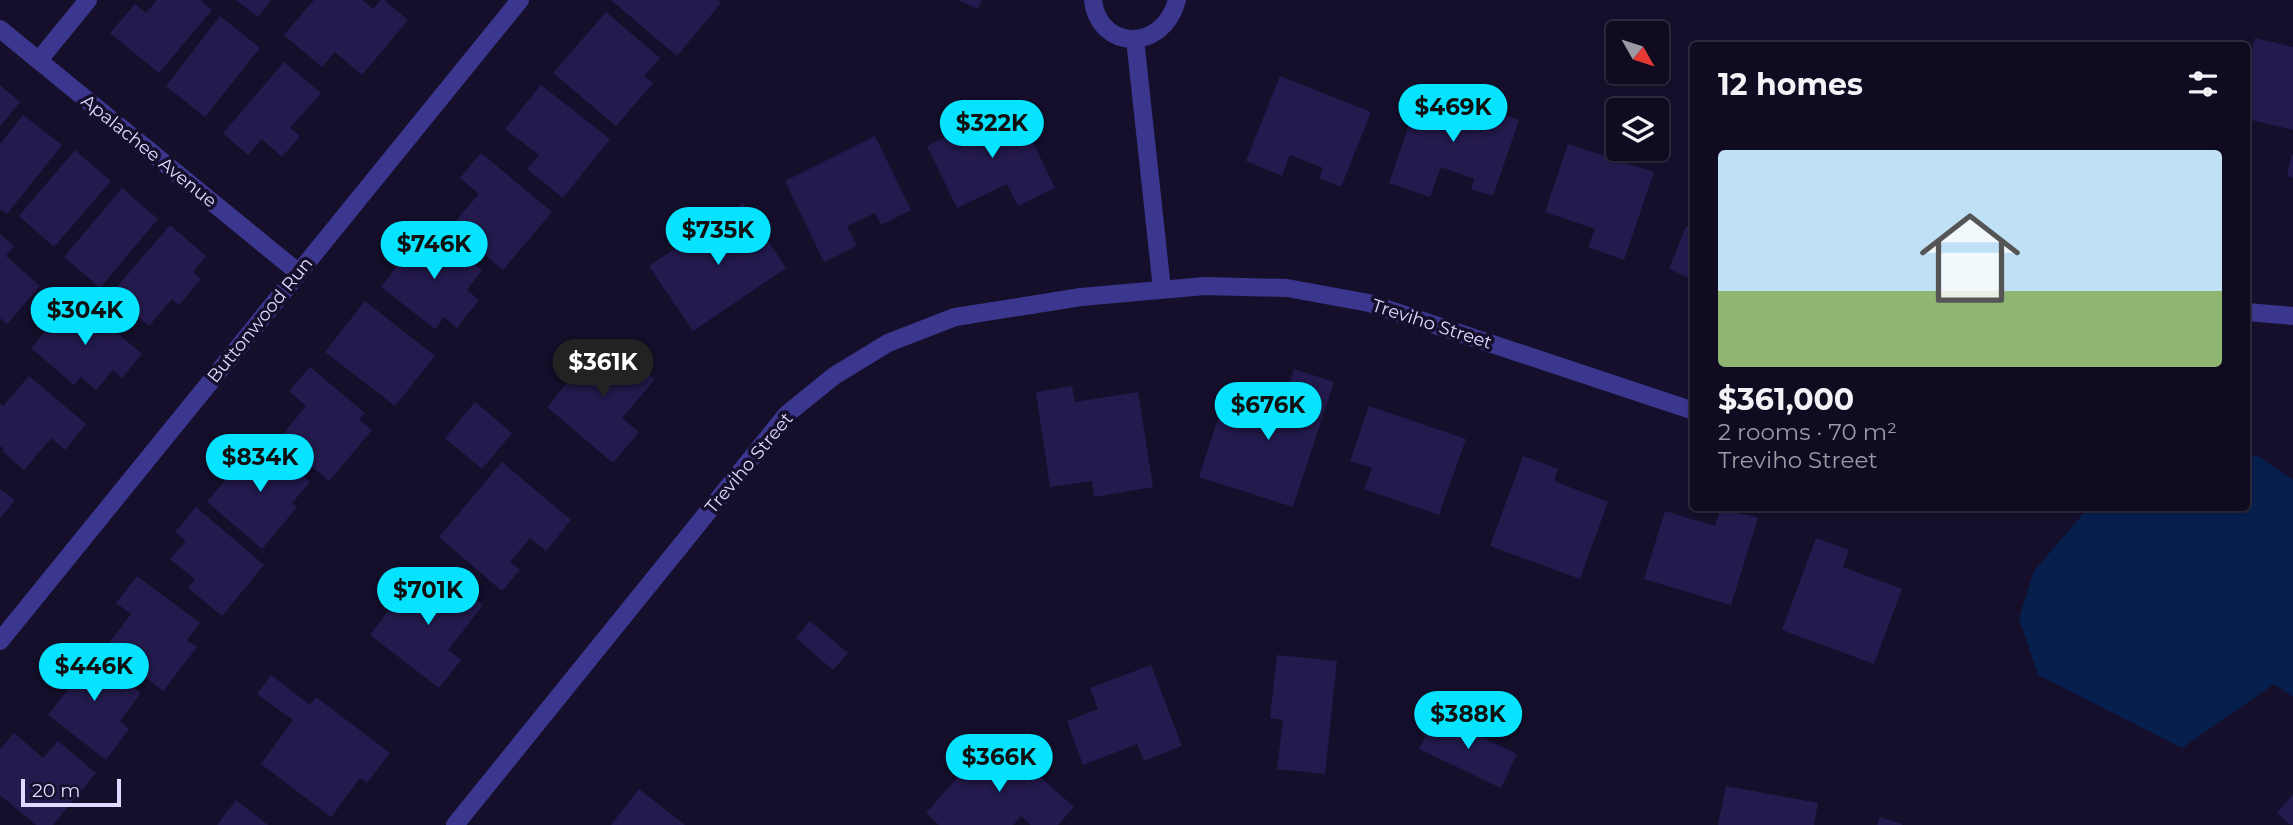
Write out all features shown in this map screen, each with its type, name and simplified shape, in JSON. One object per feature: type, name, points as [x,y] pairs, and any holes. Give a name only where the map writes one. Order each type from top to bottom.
[{"type":"street","points":[[38,60],[88,0]]},
{"type":"street","name":"Buttonwood Run","points":[[0,640],[520,0]]},
{"type":"street","points":[[1093,0],[1094,12],[1104,26],[1118,36],[1135,39],[1151,36],[1164,27],[1173,15],[1177,0]]},
{"type":"street","name":"Apalachee Avenue","points":[[0,29],[299,273]]},
{"type":"street","points":[[1135,39],[1162,289]]},
{"type":"street","name":"Treviho Street","points":[[455,825],[787,414],[834,376],[888,343],[955,317],[1080,297],[1162,289],[1205,286],[1287,288],[1369,303],[1690,410]]},
{"type":"street","points":[[2250,312],[2293,316]]},
{"type":"water","points":[[2258,456],[2293,480],[2293,697],[2274,684],[2182,748],[2038,675],[2019,618],[2034,571],[2085,511],[2250,511],[2250,457]]},
{"type":"building","points":[[157,0],[200,0],[212,10],[159,73],[110,33],[135,4],[146,13]]},
{"type":"building","points":[[236,0],[271,0],[258,17]]},
{"type":"building","points":[[314,0],[362,0],[373,9],[384,0],[408,20],[362,75],[335,52],[322,67],[284,35]]},
{"type":"building","points":[[611,0],[718,0],[721,3],[677,56]]},
{"type":"building","points":[[958,0],[982,0],[978,9]]},
{"type":"building","points":[[606,12],[660,58],[644,76],[653,83],[616,126],[553,73]]},
{"type":"building","points":[[220,16],[260,48],[205,117],[166,86]]},
{"type":"building","points":[[2255,38],[2293,47],[2293,130],[2250,120],[2250,58]]},
{"type":"building","points":[[284,62],[321,93],[290,128],[300,136],[282,157],[262,139],[248,155],[223,133]]},
{"type":"building","points":[[1280,76],[1371,112],[1341,187],[1319,178],[1323,168],[1290,155],[1282,176],[1246,161]]},
{"type":"building","points":[[0,85],[20,102],[0,126]]},
{"type":"building","points":[[541,85],[610,139],[563,198],[527,169],[539,155],[505,129]]},
{"type":"building","points":[[1422,87],[1519,120],[1493,196],[1471,189],[1474,179],[1441,167],[1430,197],[1389,183]]},
{"type":"building","points":[[1014,103],[1055,188],[1018,206],[1007,184],[957,208],[927,146]]},
{"type":"building","points":[[23,115],[62,145],[7,214],[0,209],[0,144]]},
{"type":"building","points":[[875,136],[911,210],[881,225],[875,213],[847,226],[857,246],[824,262],[785,181]]},
{"type":"building","points":[[1568,144],[1606,156],[1606,161],[1620,161],[1654,172],[1624,260],[1588,247],[1595,229],[1545,212]]},
{"type":"building","points":[[75,150],[111,181],[54,247],[19,216]]},
{"type":"building","points":[[481,153],[552,212],[503,270],[451,226],[479,194],[460,178]]},
{"type":"building","points":[[2293,155],[2293,178],[2287,176]]},
{"type":"building","points":[[122,188],[158,219],[100,288],[64,257]]},
{"type":"building","points":[[743,203],[786,268],[693,331],[649,266]]},
{"type":"building","points":[[170,225],[206,256],[193,272],[201,279],[179,305],[172,299],[149,326],[111,294]]},
{"type":"building","points":[[1686,226],[1690,228],[1690,278],[1669,269]]},
{"type":"building","points":[[427,227],[482,270],[467,290],[479,300],[457,328],[444,317],[435,329],[381,287]]},
{"type":"building","points":[[0,234],[14,246],[6,256],[40,286],[7,324],[0,318]]},
{"type":"building","points":[[74,297],[142,354],[122,378],[113,370],[96,390],[81,377],[74,385],[31,348]]},
{"type":"building","points":[[365,301],[435,356],[395,406],[325,352]]},
{"type":"building","points":[[605,338],[655,379],[622,418],[639,432],[613,463],[547,407]]},
{"type":"building","points":[[310,367],[365,413],[359,420],[372,430],[329,481],[279,439],[306,406],[289,391]]},
{"type":"building","points":[[1294,369],[1334,382],[1293,507],[1199,477],[1225,397],[1279,415]]},
{"type":"building","points":[[29,376],[86,424],[65,450],[51,438],[24,470],[2,451],[4,449],[0,446],[0,403],[3,406]]},
{"type":"building","points":[[1072,386],[1075,402],[1138,392],[1153,487],[1094,497],[1092,481],[1050,487],[1036,392]]},
{"type":"building","points":[[475,402],[512,433],[482,469],[445,438]]},
{"type":"building","points":[[1369,406],[1466,439],[1439,515],[1364,489],[1372,468],[1350,461]]},
{"type":"building","points":[[260,439],[310,482],[292,503],[297,507],[262,549],[207,502]]},
{"type":"building","points":[[1523,456],[1558,469],[1554,481],[1608,502],[1580,579],[1490,546]]},
{"type":"building","points":[[502,462],[571,520],[546,551],[530,538],[510,562],[520,570],[502,591],[439,537]]},
{"type":"building","points":[[0,489],[15,500],[0,519]]},
{"type":"building","points":[[196,507],[264,565],[222,616],[188,588],[195,579],[170,559],[186,541],[175,532]]},
{"type":"building","points":[[1665,511],[1715,526],[1720,511],[1732,511],[1758,518],[1731,605],[1644,579]]},
{"type":"building","points":[[1816,538],[1849,550],[1843,567],[1902,589],[1874,664],[1782,630]]},
{"type":"building","points":[[441,573],[483,605],[448,650],[461,660],[439,688],[370,635],[409,583],[424,595]]},
{"type":"building","points":[[137,576],[200,623],[187,640],[197,647],[163,691],[106,647],[131,614],[116,603]]},
{"type":"building","points":[[810,621],[848,653],[833,670],[796,638]]},
{"type":"building","points":[[80,646],[141,693],[120,721],[129,729],[106,760],[48,715],[71,685],[58,674]]},
{"type":"building","points":[[1277,655],[1337,661],[1325,774],[1277,769],[1283,720],[1270,718]]},
{"type":"building","points":[[1151,665],[1182,746],[1144,761],[1137,744],[1083,765],[1067,721],[1098,709],[1090,688]]},
{"type":"building","points":[[271,675],[310,705],[316,697],[390,753],[367,783],[360,778],[331,817],[261,764],[293,720],[257,694]]},
{"type":"building","points":[[1436,715],[1517,754],[1501,788],[1419,749]]},
{"type":"building","points":[[14,733],[43,758],[58,741],[96,773],[53,825],[36,825],[0,795],[0,749]]},
{"type":"building","points":[[994,736],[1074,807],[1058,825],[1031,825],[1021,816],[1013,825],[939,825],[926,813]]},
{"type":"building","points":[[1726,786],[1818,803],[1814,825],[1718,825]]},
{"type":"building","points":[[639,789],[685,825],[611,825]]},
{"type":"building","points":[[2293,794],[2293,825],[2291,825],[2277,813]]},
{"type":"building","points":[[236,800],[268,825],[217,825]]},
{"type":"building","points":[[1880,817],[1902,824],[1902,825],[1877,825]]}]
